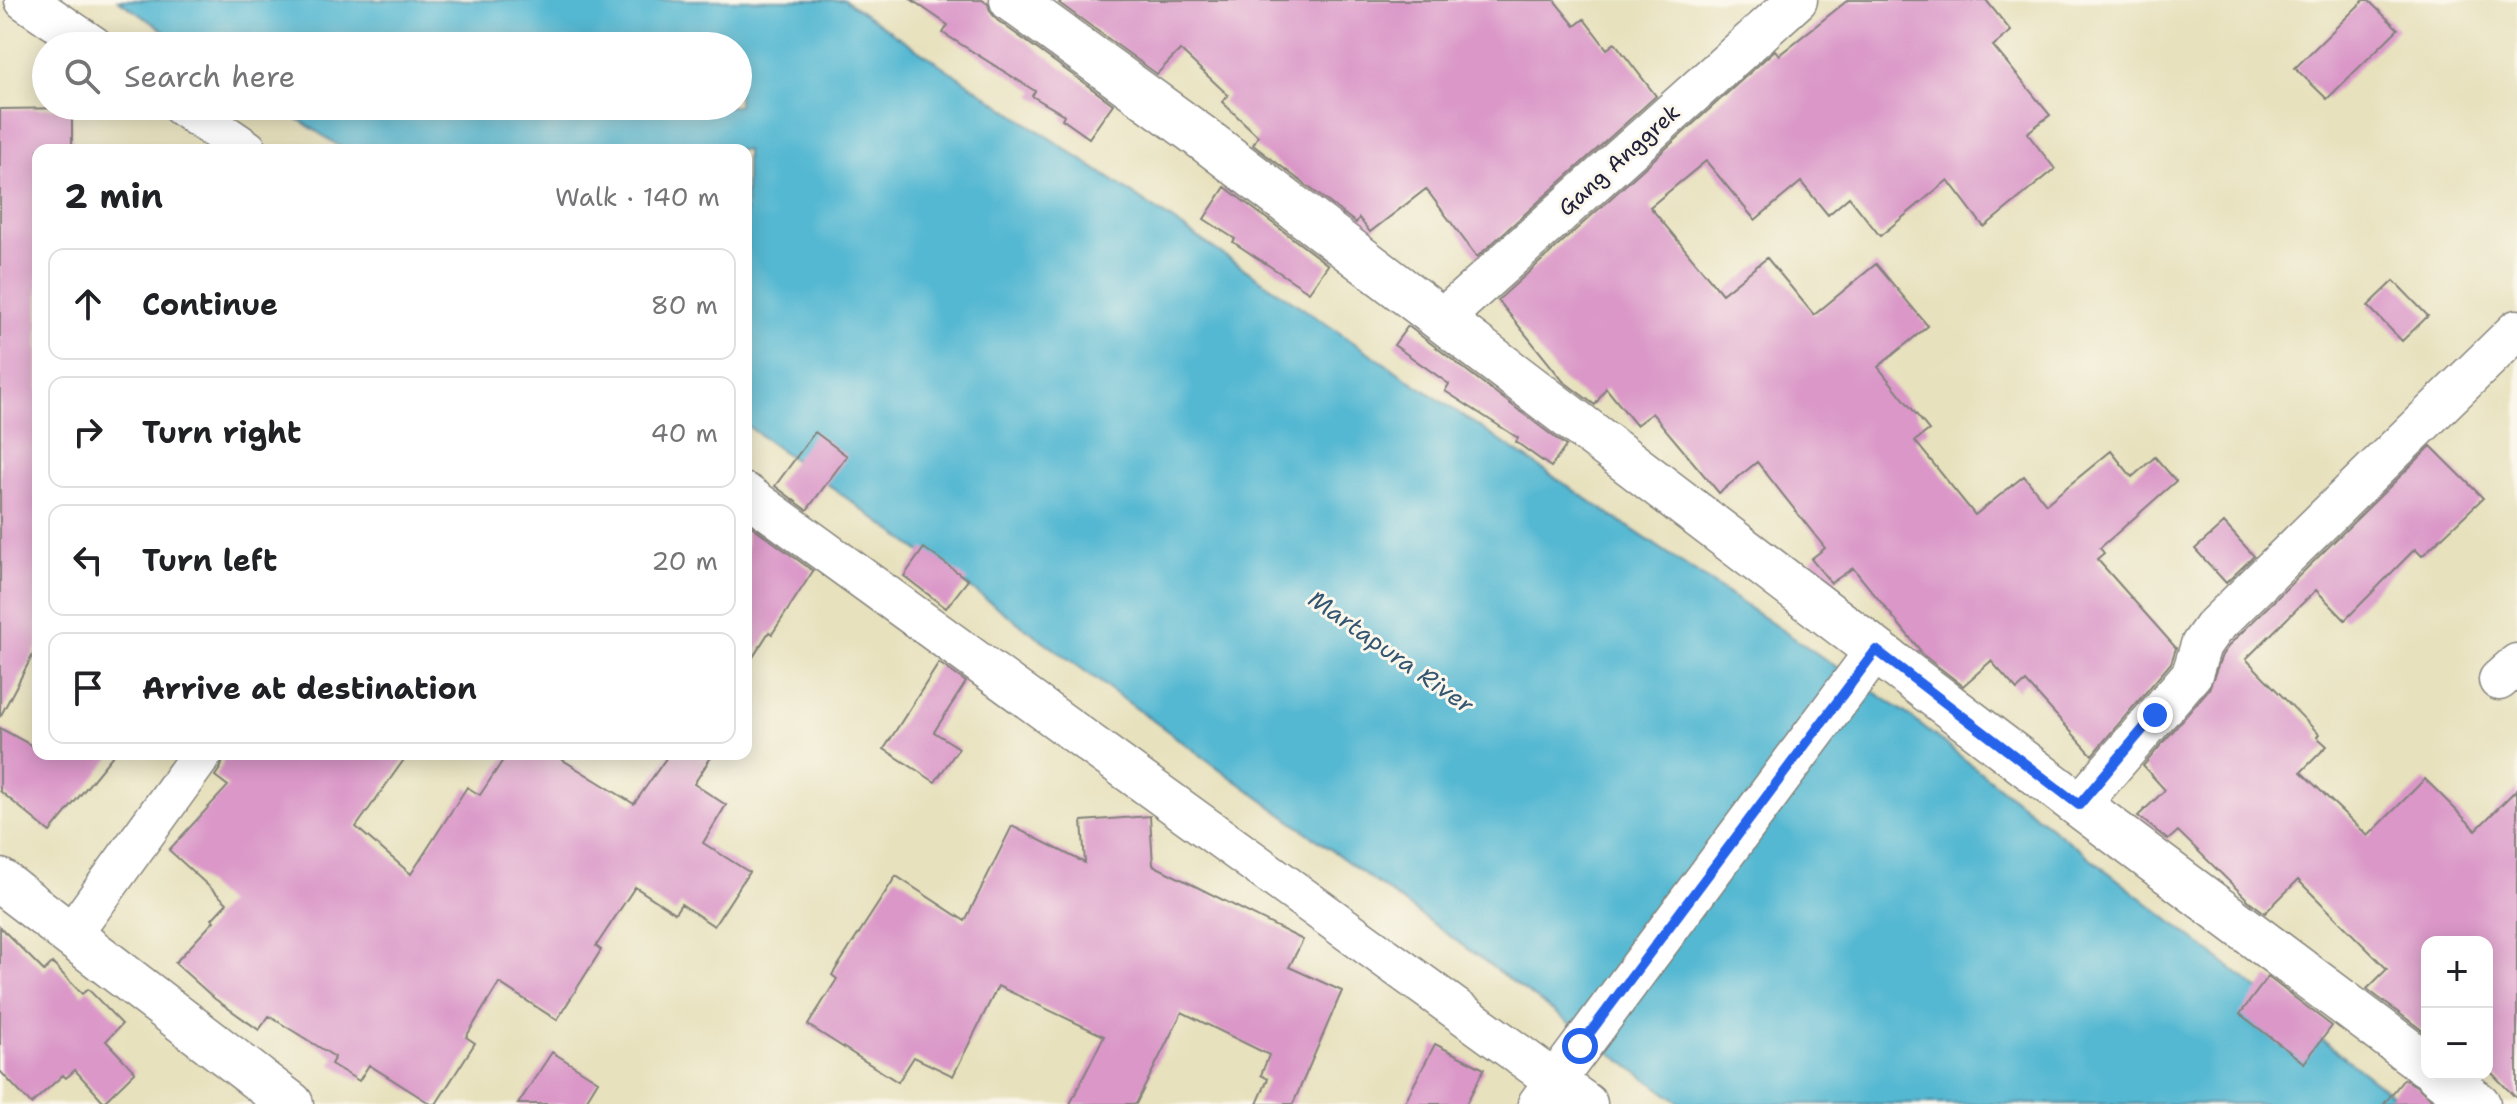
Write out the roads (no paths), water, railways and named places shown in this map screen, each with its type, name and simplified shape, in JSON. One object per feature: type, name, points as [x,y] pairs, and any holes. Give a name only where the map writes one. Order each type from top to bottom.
[{"type":"street","points":[[25,0],[72,32]]},
{"type":"street","points":[[1012,0],[1200,136],[1441,320],[1867,662],[2079,805],[2421,1061]]},
{"type":"street","name":"Gang Anggrek","points":[[1441,320],[1797,0]]},
{"type":"street","points":[[203,120],[238,144]]},
{"type":"street","points":[[2079,805],[2192,674],[2201,645],[2213,628],[2517,330]]},
{"type":"street","points":[[752,498],[1546,1092],[1587,1104]]},
{"type":"street","points":[[1546,1092],[1867,662]]},
{"type":"street","points":[[71,935],[198,760]]},
{"type":"street","points":[[0,881],[291,1104]]},
{"type":"street","points":[[2446,1080],[2478,1104]]},
{"type":"water","name":"Martapura River","points":[[118,0],[844,0],[1904,712],[2404,1104],[1681,1104],[752,429],[752,144],[336,144],[299,120],[752,120],[752,32],[166,32]]}]
